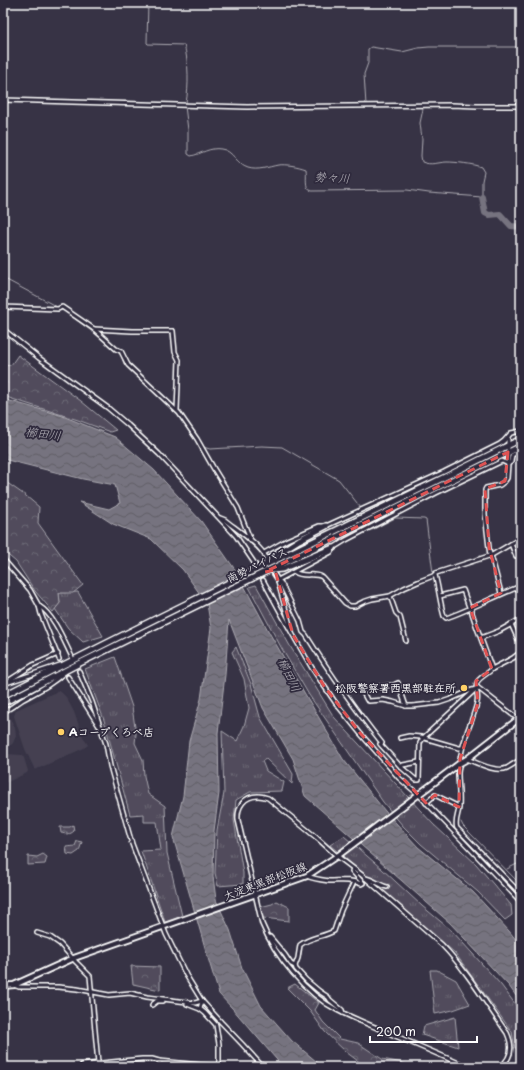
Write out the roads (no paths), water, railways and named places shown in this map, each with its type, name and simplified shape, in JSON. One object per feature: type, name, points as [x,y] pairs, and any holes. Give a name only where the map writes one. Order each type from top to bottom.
[{"type":"highway","name":"南勢バイパス","points":[[3,696],[67,663],[73,658],[255,566],[261,566],[521,439]]},
{"type":"highway","name":"南勢バイパス","points":[[3,703],[78,664],[521,446]]},
{"type":"highway","points":[[261,566],[266,561],[299,540],[326,526]]},
{"type":"highway","points":[[265,572],[282,569],[333,548]]},
{"type":"main road","name":"大淀東黒部松阪線","points":[[3,986],[14,985],[74,958],[307,876],[339,855],[519,720]]},
{"type":"street","points":[[3,100],[247,107],[452,105],[521,106]]},
{"type":"street","points":[[3,307],[62,307],[121,351],[128,365],[177,410],[238,508],[251,541]]},
{"type":"street","points":[[3,329],[39,358],[108,408],[159,454],[236,536],[255,566]]},
{"type":"street","points":[[94,330],[173,331],[175,352],[179,360],[177,410]]},
{"type":"street","points":[[264,553],[287,540],[319,526],[326,526],[361,512],[500,444],[511,433],[521,431]]},
{"type":"street","points":[[501,593],[491,556],[485,514],[485,490],[486,488],[500,485],[508,476],[508,437]]},
{"type":"street","points":[[508,464],[511,462],[513,454],[521,450]]},
{"type":"street","points":[[278,580],[331,552],[333,548],[369,526],[502,461],[508,464]]},
{"type":"street","points":[[219,518],[225,520],[259,547],[266,558]]},
{"type":"street","points":[[295,572],[297,574],[304,575],[319,575],[345,604],[355,606],[372,599],[390,596],[404,588],[435,575],[436,573],[491,556],[521,538]]},
{"type":"street","points":[[511,545],[517,556]]},
{"type":"street","points":[[3,559],[30,590],[39,606],[59,659]]},
{"type":"street","points":[[274,574],[282,583],[303,632],[328,670],[362,718],[382,743],[380,744],[401,767],[416,780],[419,780],[420,743],[423,738],[477,688]]},
{"type":"street","points":[[435,575],[440,596],[440,603],[446,618],[472,608],[501,593],[521,586]]},
{"type":"street","points":[[263,580],[293,635],[324,686],[360,734],[399,778],[426,803],[521,902]]},
{"type":"street","points":[[278,580],[293,635]]},
{"type":"street","points":[[440,596],[463,590],[469,607],[472,608],[472,613],[492,668]]},
{"type":"street","points":[[390,596],[396,614],[400,617],[406,641]]},
{"type":"street","points":[[39,606],[45,609],[59,630],[73,658]]},
{"type":"street","points":[[481,638],[521,619]]},
{"type":"street","points":[[511,624],[521,646]]},
{"type":"street","points":[[521,652],[492,668],[490,672],[478,680],[478,703],[462,748],[458,772],[459,807],[456,825],[457,828],[521,894]]},
{"type":"street","points":[[3,684],[33,665],[58,654]]},
{"type":"street","points":[[3,684],[67,663]]},
{"type":"street","points":[[3,712],[44,689],[70,668]]},
{"type":"street","points":[[79,671],[92,702],[106,744],[110,766],[132,844],[164,927],[186,975],[202,1000],[263,1067]]},
{"type":"street","points":[[68,678],[102,731]]},
{"type":"street","points":[[406,706],[398,682],[394,685],[361,689],[369,701],[383,700],[406,706],[414,706],[440,703],[477,688]]},
{"type":"street","points":[[477,688],[519,720]]},
{"type":"street","points":[[400,738],[409,736],[420,737],[462,748]]},
{"type":"street","points":[[467,759],[492,768],[501,769],[506,768],[521,759]]},
{"type":"street","points":[[401,767],[403,765],[419,762]]},
{"type":"street","points":[[426,803],[434,795],[459,807]]},
{"type":"street","points":[[468,1067],[343,1013],[309,990],[293,974],[268,936],[262,924],[239,826],[238,811],[244,801],[251,797],[258,796],[268,798],[339,855],[452,955],[507,1033],[510,1040],[511,1050],[509,1056],[500,1067]]},
{"type":"street","points":[[307,876],[328,881],[352,881],[361,884],[363,883],[352,871],[353,868]]},
{"type":"street","points":[[365,878],[387,887]]},
{"type":"street","points":[[295,966],[300,945],[310,939],[334,931],[341,910],[354,882]]},
{"type":"street","points":[[37,933],[50,937],[60,944],[90,976],[98,1063]]},
{"type":"street","points":[[268,936],[306,980],[328,997],[342,1010],[343,1013]]},
{"type":"street","points":[[14,985],[23,987],[77,989],[91,993],[109,995],[130,993],[147,998],[195,1003],[202,1000]]},
{"type":"street","points":[[82,1065],[152,1059],[221,1067],[219,1064],[219,1044],[216,1025],[205,1013],[190,1004],[167,1002],[166,1000],[156,1001],[152,1005]]},
{"type":"street","points":[[200,1009],[202,1000]]},
{"type":"street","points":[[159,1061],[160,1067]]},
{"type":"water","name":"櫛田川","points":[[3,399],[60,415],[115,437],[154,470],[201,521],[236,571],[270,634],[343,759],[385,811],[418,847],[473,892],[521,946],[521,1003],[509,986],[450,923],[305,796],[293,759],[263,708],[229,620],[225,675],[218,733],[219,793],[214,831],[213,876],[216,900],[230,930],[242,968],[261,1006],[292,1041],[323,1067],[283,1067],[219,994],[173,837],[183,796],[189,741],[201,699],[211,628],[207,604],[183,570],[151,539],[113,524],[79,502],[109,509],[120,503],[115,485],[83,479],[3,459]]},
{"type":"waterway","name":"勢々川","points":[[148,3],[147,43],[184,45],[188,74],[186,103]]},
{"type":"waterway","points":[[366,105],[364,74],[368,63],[368,49],[371,47],[402,52],[429,47],[521,47]]},
{"type":"waterway","name":"勢々川","points":[[185,106],[188,130],[188,154],[191,156],[209,150],[221,149],[229,152],[241,164],[252,169],[278,165],[303,168],[306,169],[307,187],[312,191],[407,190],[482,197],[482,181],[484,172],[481,167],[455,162],[432,164],[422,162],[420,123],[423,109],[422,105]]},
{"type":"waterway","name":"勢々川","points":[[482,197],[485,213],[489,215],[500,214],[511,226],[521,227]]},
{"type":"waterway","points":[[3,278],[63,310],[114,349]]},
{"type":"waterway","points":[[116,351],[121,355],[124,364],[145,383]]},
{"type":"waterway","points":[[151,388],[163,400]]},
{"type":"waterway","points":[[185,424],[200,446]]},
{"type":"waterway","points":[[203,447],[210,449],[262,446],[282,447],[339,480],[361,508]]},
{"type":"waterway","points":[[372,530],[395,518],[426,520],[433,573]]},
{"type":"waterway","points":[[514,544],[521,540]]},
{"type":"waterway","points":[[479,561],[491,557]]},
{"type":"waterway","points":[[437,575],[457,568]]},
{"type":"waterway","points":[[517,721],[521,727]]},
{"type":"waterway","points":[[461,822],[463,826],[521,885]]},
{"type":"waterway","points":[[507,869],[521,862]]},
{"type":"tunnel","points":[[362,514],[368,525]]},
{"type":"tunnel","points":[[419,780],[435,795]]},
{"type":"place","name":"松阪警察署西黒部駐在所","points":[[464,688]]},
{"type":"place","name":"Aコープくろべ店","points":[[61,732]]}]
